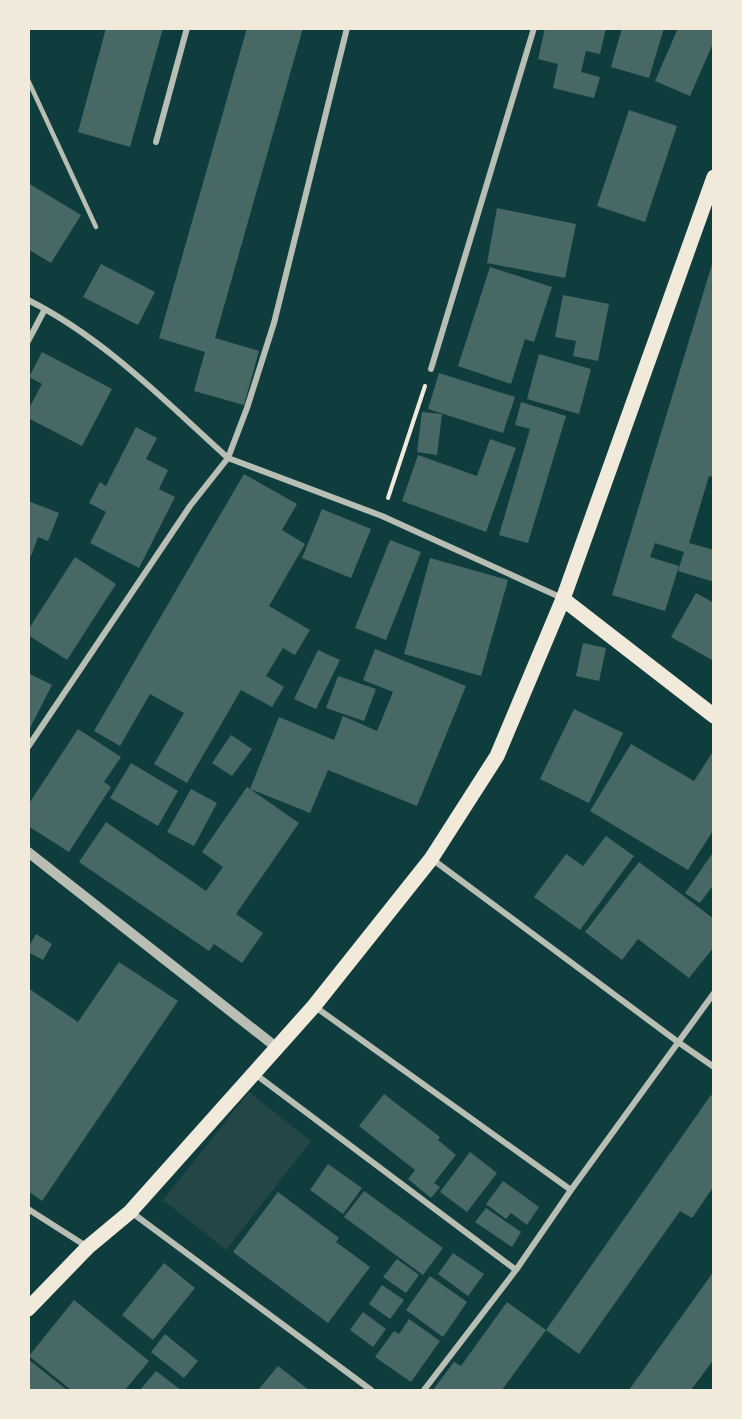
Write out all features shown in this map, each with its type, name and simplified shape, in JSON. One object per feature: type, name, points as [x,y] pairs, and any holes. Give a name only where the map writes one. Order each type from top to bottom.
[{"type":"main road","points":[[28,1309],[88,1247],[130,1212],[314,1006],[431,859],[496,756],[563,599],[714,177]]},
{"type":"main road","points":[[563,599],[714,716]]},
{"type":"street","points":[[156,142],[187,28]]},
{"type":"street","points":[[28,747],[190,506],[228,458],[247,408],[274,323],[347,28]]},
{"type":"street","points":[[431,369],[534,28]]},
{"type":"street","points":[[28,300],[115,356],[228,458],[382,516],[563,599]]},
{"type":"street","points":[[28,341],[45,309]]},
{"type":"street","points":[[28,852],[276,1047]]},
{"type":"street","points":[[431,859],[714,1067]]},
{"type":"street","points":[[424,1390],[516,1270],[714,993]]},
{"type":"street","points":[[314,1006],[571,1190]]},
{"type":"street","points":[[254,1073],[516,1270]]},
{"type":"street","points":[[28,1209],[88,1247]]},
{"type":"street","points":[[130,1212],[370,1390]]},
{"type":"lane","points":[[28,80],[96,227]]},
{"type":"path","points":[[382,516],[431,369]]},
{"type":"shaded area","points":[[249,1092],[311,1141],[226,1250],[163,1200]]},
{"type":"building","points":[[106,28],[163,28],[130,147],[78,132]]},
{"type":"building","points":[[247,28],[303,28],[215,338],[259,351],[244,405],[194,391],[205,352],[159,338]]},
{"type":"building","points":[[545,28],[606,28],[600,54],[586,51],[581,72],[600,77],[594,98],[553,88],[558,64],[538,59]]},
{"type":"building","points":[[622,28],[664,28],[649,78],[611,67]]},
{"type":"building","points":[[678,28],[714,28],[714,41],[690,96],[655,81]]},
{"type":"building","points":[[629,110],[677,126],[645,222],[597,206]]},
{"type":"building","points":[[28,183],[81,215],[51,263],[28,249]]},
{"type":"building","points":[[497,208],[576,224],[565,278],[487,263]]},
{"type":"building","points":[[713,261],[714,477],[709,476],[689,543],[714,550],[714,582],[678,571],[684,552],[655,543],[650,557],[679,566],[665,611],[612,595]]},
{"type":"building","points":[[101,264],[155,292],[138,325],[83,297]]},
{"type":"building","points":[[490,267],[552,287],[534,342],[525,339],[511,384],[458,366]]},
{"type":"building","points":[[563,295],[609,304],[598,361],[573,356],[576,341],[555,337]]},
{"type":"building","points":[[42,352],[112,389],[82,446],[28,418],[28,410],[42,384],[29,377]]},
{"type":"building","points":[[539,354],[591,369],[579,414],[527,399]]},
{"type":"building","points":[[439,373],[515,397],[503,433],[428,409]]},
{"type":"building","points":[[521,402],[566,416],[528,543],[499,535],[530,429],[515,425]]},
{"type":"building","points":[[422,412],[442,414],[437,455],[417,452]]},
{"type":"building","points":[[136,427],[157,438],[146,459],[168,470],[159,489],[175,497],[139,568],[90,543],[106,512],[89,503],[100,482],[106,486]]},
{"type":"building","points":[[490,439],[516,448],[486,532],[402,501],[418,455],[477,476]]},
{"type":"building","points":[[244,474],[297,504],[282,530],[305,544],[269,606],[310,630],[295,655],[283,648],[266,676],[284,687],[272,707],[241,690],[187,783],[154,764],[184,713],[150,694],[120,746],[94,731]]},
{"type":"building","points":[[28,501],[59,513],[48,541],[38,537],[31,556],[28,555]]},
{"type":"building","points":[[322,509],[371,529],[351,578],[302,558]]},
{"type":"building","points":[[390,540],[421,552],[386,640],[355,628]]},
{"type":"building","points":[[75,557],[116,584],[67,660],[28,635],[28,630]]},
{"type":"building","points":[[430,558],[508,580],[481,676],[404,654]]},
{"type":"building","points":[[696,593],[714,603],[714,661],[671,637]]},
{"type":"building","points":[[583,643],[606,648],[599,681],[576,676]]},
{"type":"building","points":[[375,649],[466,686],[417,806],[328,770],[310,813],[250,789],[279,717],[334,740],[343,716],[377,731],[393,692],[363,680]]},
{"type":"building","points":[[318,650],[340,660],[316,709],[294,699]]},
{"type":"building","points":[[28,673],[52,685],[28,732]]},
{"type":"building","points":[[338,676],[376,689],[364,721],[326,708]]},
{"type":"building","points":[[574,709],[623,733],[589,803],[540,779]]},
{"type":"building","points":[[78,729],[121,757],[104,782],[111,787],[69,852],[28,826],[28,805]]},
{"type":"building","points":[[231,735],[252,749],[232,776],[212,763]]},
{"type":"building","points":[[631,744],[694,781],[712,753],[714,754],[714,829],[688,870],[590,811]]},
{"type":"building","points":[[131,763],[178,791],[158,826],[110,798]]},
{"type":"building","points":[[247,787],[299,823],[236,914],[263,933],[242,963],[214,944],[209,951],[79,862],[106,822],[206,891],[223,867],[202,852]]},
{"type":"building","points":[[191,789],[217,803],[194,846],[167,832]]},
{"type":"building","points":[[606,836],[634,856],[580,930],[534,897],[566,854],[583,866]]},
{"type":"building","points":[[714,851],[714,884],[700,903],[685,893]]},
{"type":"building","points":[[639,862],[714,919],[714,947],[689,978],[638,939],[622,960],[585,932]]},
{"type":"building","points":[[36,934],[52,944],[43,960],[28,952]]},
{"type":"building","points":[[119,962],[178,1001],[42,1201],[28,1191],[28,988],[78,1022]]},
{"type":"building","points":[[384,1094],[440,1137],[438,1140],[456,1155],[434,1183],[440,1187],[431,1198],[408,1179],[415,1170],[359,1126]]},
{"type":"building","points":[[711,1095],[714,1097],[714,1186],[692,1218],[680,1211],[579,1354],[546,1330]]},
{"type":"building","points":[[470,1152],[497,1173],[467,1212],[440,1192]]},
{"type":"building","points":[[328,1164],[362,1188],[343,1214],[310,1190]]},
{"type":"building","points":[[503,1181],[539,1207],[527,1225],[511,1213],[506,1219],[486,1204]]},
{"type":"building","points":[[364,1191],[443,1248],[423,1275],[344,1217]]},
{"type":"building","points":[[278,1192],[339,1238],[336,1242],[370,1267],[328,1323],[233,1252]]},
{"type":"building","points":[[486,1208],[521,1232],[512,1247],[475,1222]]},
{"type":"building","points":[[453,1253],[484,1274],[468,1296],[438,1274]]},
{"type":"building","points":[[397,1259],[419,1275],[406,1293],[383,1277]]},
{"type":"building","points":[[164,1263],[195,1288],[153,1340],[122,1315]]},
{"type":"building","points":[[714,1271],[714,1359],[691,1390],[629,1390]]},
{"type":"building","points":[[430,1276],[467,1302],[443,1337],[406,1310]]},
{"type":"building","points":[[382,1285],[404,1300],[390,1319],[369,1304]]},
{"type":"building","points":[[74,1300],[149,1361],[125,1390],[71,1390],[29,1356]]},
{"type":"building","points":[[507,1302],[546,1330],[502,1390],[433,1390],[454,1362],[461,1366]]},
{"type":"building","points":[[363,1312],[386,1329],[373,1347],[350,1330]]},
{"type":"building","points":[[409,1319],[440,1341],[411,1382],[375,1357],[394,1331],[399,1334]]},
{"type":"building","points":[[165,1334],[198,1361],[184,1378],[151,1352]]},
{"type":"building","points":[[28,1359],[67,1390],[28,1390]]},
{"type":"building","points":[[278,1366],[309,1390],[258,1390]]},
{"type":"building","points":[[156,1371],[181,1390],[140,1390]]}]
